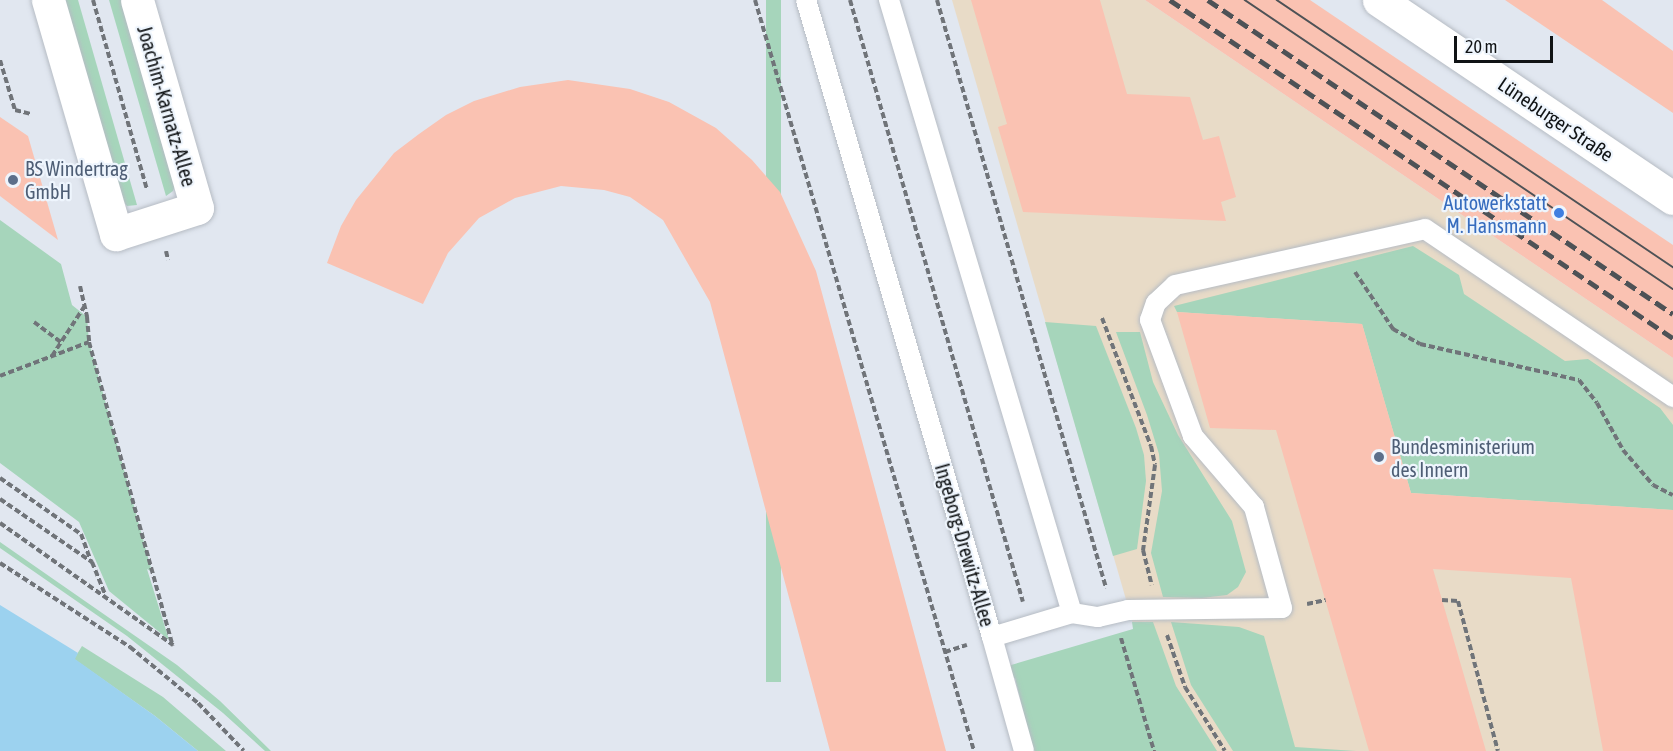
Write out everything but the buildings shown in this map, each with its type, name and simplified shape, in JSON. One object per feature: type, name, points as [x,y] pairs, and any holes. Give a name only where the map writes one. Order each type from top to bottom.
[{"type":"street","name":"Joachim-Karnatz-Allee","points":[[48,0],[116,234],[197,208],[136,0]]},
{"type":"street","name":"Lüneburger Straße","points":[[1379,0],[1673,198]]},
{"type":"lane","name":"Ingeborg-Drewitz-Allee","points":[[806,0],[992,637],[1072,613]]},
{"type":"lane","points":[[889,0],[1072,613],[1098,617],[1113,613],[1159,609],[1282,608],[1254,507],[1193,436],[1150,320],[1156,303],[1175,285],[1425,229],[1673,398]]},
{"type":"lane","points":[[992,637],[1024,751]]},
{"type":"path","points":[[93,0],[168,260]]},
{"type":"path","points":[[755,0],[974,751]]},
{"type":"path","points":[[850,0],[1030,626]]},
{"type":"path","points":[[938,0],[1154,751]]},
{"type":"path","points":[[0,60],[15,110],[31,114]]},
{"type":"path","points":[[1340,248],[1393,329],[1420,344],[1579,380],[1597,403],[1623,450],[1653,485],[1673,495]]},
{"type":"path","points":[[0,523],[106,596],[173,646],[89,342],[80,286]]},
{"type":"path","points":[[52,356],[84,307]]},
{"type":"path","points":[[1102,318],[1151,446],[1155,465],[1143,550],[1159,609],[1185,687],[1225,751]]},
{"type":"path","points":[[34,322],[62,342]]},
{"type":"path","points":[[0,376],[89,342]]},
{"type":"path","points":[[0,478],[81,534],[106,596]]},
{"type":"path","points":[[0,499],[92,562]]},
{"type":"path","points":[[0,563],[130,647],[198,703],[244,751]]},
{"type":"path","points":[[1442,600],[1458,601],[1498,751]]},
{"type":"shaded area","name":"Bundesministerium des Innern","points":[[952,0],[1145,0],[1673,358],[1673,751],[1170,751]]},
{"type":"green space","points":[[63,0],[78,0],[137,205],[127,206],[119,196]]},
{"type":"green space","points":[[109,0],[124,0],[176,182],[173,191],[166,196]]},
{"type":"green space","points":[[766,0],[781,0],[781,682],[766,682]]},
{"type":"green space","points":[[0,220],[61,264],[72,305],[87,317],[89,342],[152,572],[147,569],[169,640],[109,591],[79,522],[0,463]]},
{"type":"green space","points":[[1413,246],[1459,275],[1464,294],[1565,361],[1588,359],[1660,408],[1673,425],[1673,510],[1411,493],[1362,324],[1177,312],[1174,306]]},
{"type":"green space","points":[[1045,322],[1096,326],[1136,428],[1144,455],[1146,481],[1137,549],[1113,556]]},
{"type":"green space","points":[[1116,332],[1140,332],[1153,382],[1178,435],[1232,521],[1246,572],[1238,587],[1227,595],[1202,598],[1163,597],[1151,553],[1162,491],[1159,454]]},
{"type":"green space","points":[[0,542],[177,665],[220,701],[271,751],[265,751],[223,713],[127,636],[0,548]]},
{"type":"green space","points":[[1132,622],[1153,622],[1176,686],[1217,751],[1033,751],[1015,678],[996,677],[994,670],[1133,629]]},
{"type":"green space","points":[[1171,622],[1239,627],[1264,636],[1295,747],[1356,751],[1233,751],[1191,685]]},
{"type":"green space","points":[[82,646],[163,697],[226,751],[198,751],[155,716],[74,659]]},
{"type":"water","points":[[0,605],[78,653],[75,659],[155,716],[198,751],[0,751]]},
{"type":"tram line","points":[[1245,0],[1673,289]]},
{"type":"tram line","points":[[1277,0],[1673,267]]},
{"type":"railway","points":[[1170,0],[1673,338]]},
{"type":"railway","points":[[1208,0],[1673,314]]},
{"type":"place","name":"BS Windertrag GmbH","points":[[13,180]]},
{"type":"place","name":"Autowerkstatt M. Hansmann","points":[[1559,213]]},
{"type":"place","name":"Bundesministerium des Innern","points":[[1379,457]]}]
